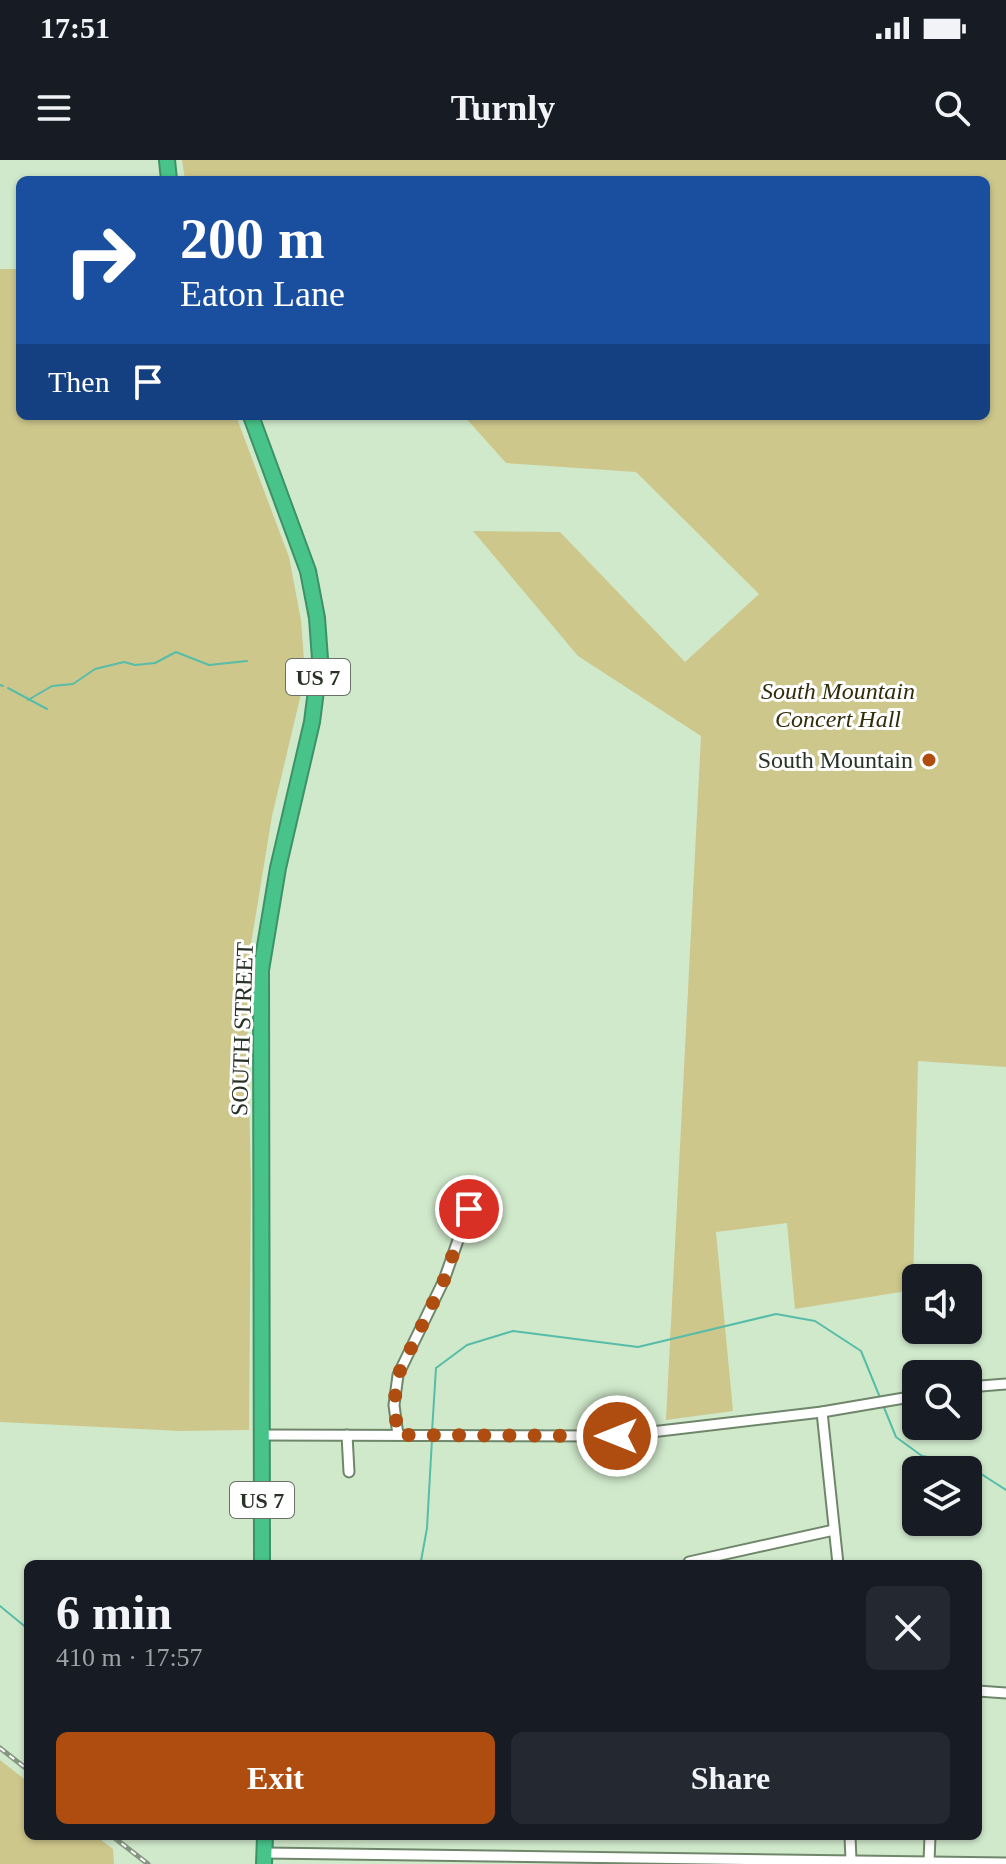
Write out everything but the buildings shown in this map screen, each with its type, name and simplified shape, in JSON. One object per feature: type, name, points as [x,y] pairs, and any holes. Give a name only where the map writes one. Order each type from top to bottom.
[{"type":"highway","name":"SOUTH STREET","points":[[252,420],[308,571],[317,618],[320,659],[312,722],[278,868],[261,970],[262,1560]]},
{"type":"street","points":[[398,1435],[394,1405],[398,1375],[444,1280],[469,1209]]},
{"type":"street","points":[[982,1386],[1006,1384]]},
{"type":"street","points":[[262,1435],[617,1436],[822,1412],[902,1398]]},
{"type":"street","points":[[822,1412],[838,1560]]},
{"type":"street","points":[[347,1435],[349,1472]]},
{"type":"street","points":[[698,1560],[834,1530]]},
{"type":"street","points":[[982,1691],[1006,1693]]},
{"type":"street","points":[[850,1840],[851,1860]]},
{"type":"street","points":[[929,1862],[930,1840]]},
{"type":"street","points":[[264,1858],[1006,1863]]},
{"type":"green space","name":"South Mountain Concert Hall","points":[[182,160],[1006,160],[1006,1067],[918,1061],[914,1264],[902,1264],[902,1292],[795,1309],[787,1223],[716,1232],[733,1411],[666,1420],[701,736],[578,656],[473,531],[560,532],[685,662],[759,594],[636,472],[506,463],[468,420],[990,420],[990,176],[184,176]]},
{"type":"green space","points":[[0,269],[16,269],[16,420],[238,420],[289,557],[301,620],[304,660],[301,694],[272,816],[250,950],[247,1001],[251,1185],[249,1430],[180,1431],[0,1422]]},
{"type":"green space","points":[[0,1760],[24,1779],[24,1840],[101,1840],[113,1849],[114,1864],[0,1864]]},
{"type":"waterway","points":[[28,700],[52,686],[73,684],[95,669],[124,662],[135,665],[155,663],[176,652],[209,665],[247,661]]},
{"type":"waterway","points":[[8,688],[47,709]]},
{"type":"waterway","points":[[432,1432],[436,1368],[467,1345],[513,1331],[638,1347],[776,1314],[815,1321],[861,1351],[881,1400]]},
{"type":"waterway","points":[[883,1405],[896,1437],[922,1456],[964,1463],[1006,1490]]},
{"type":"waterway","points":[[421,1560],[427,1528],[432,1439]]},
{"type":"waterway","points":[[0,1606],[24,1626]]},
{"type":"railway","points":[[0,1748],[24,1767]]},
{"type":"railway","points":[[117,1840],[148,1864]]},
{"type":"place","name":"South Mountain","points":[[929,760]]},
{"type":"route","points":[[469,1209],[444,1280],[398,1375],[394,1405],[398,1435],[617,1436]]}]
